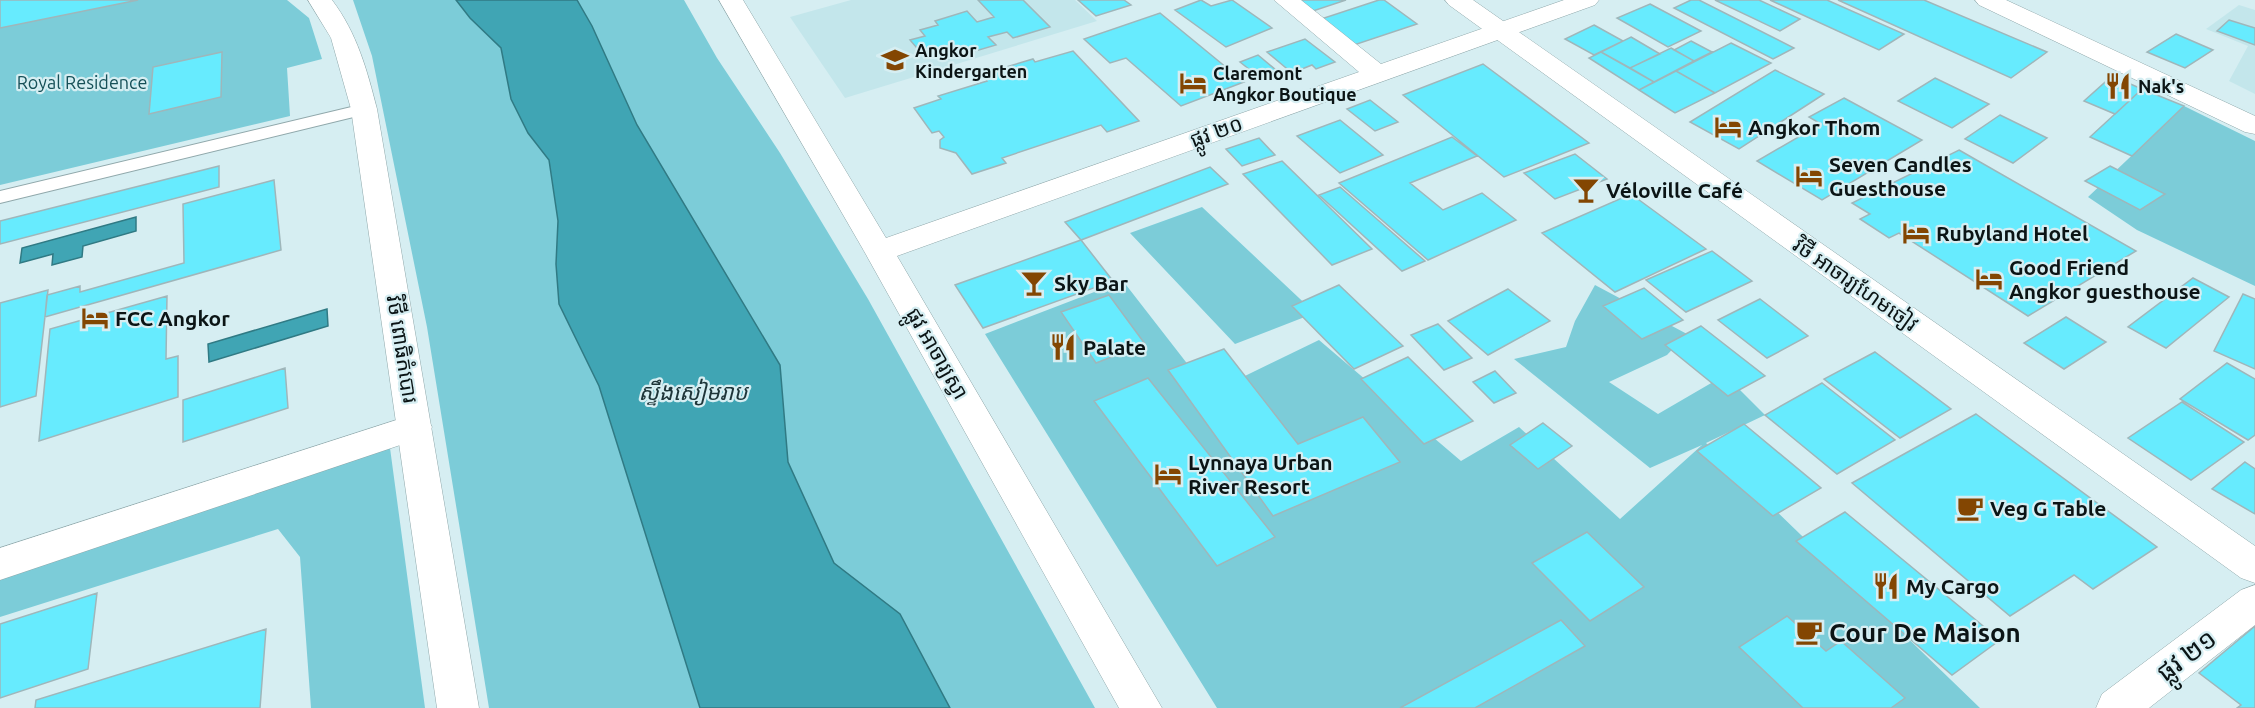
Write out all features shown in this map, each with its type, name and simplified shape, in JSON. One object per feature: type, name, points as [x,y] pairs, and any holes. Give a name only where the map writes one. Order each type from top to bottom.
[{"type":"street","name":"វិថី ពោធិកំបោរ","points":[[320,0],[332,14],[348,45],[364,109],[458,708]]},
{"type":"street","name":"ផ្លូវ អាចារ្យស្វា","points":[[731,0],[879,250],[1141,708]]},
{"type":"street","points":[[1286,0],[1377,74]]},
{"type":"street","name":"វិថី អាចារ្យហែមចៀវ","points":[[1457,0],[2255,567]]},
{"type":"street","name":"ផ្លូវ ២០","points":[[879,250],[1587,0]]},
{"type":"street","points":[[1987,0],[2255,126]]},
{"type":"street","points":[[0,564],[415,427]]},
{"type":"street","name":"ផ្លូវ ២១","points":[[2116,708],[2255,602]]},
{"type":"lane","points":[[0,197],[364,109]]},
{"type":"shaded area","name":"Angkor Kindergarten","points":[[851,0],[1075,0],[1097,21],[845,98],[790,17]]},
{"type":"shaded area","points":[[2239,5],[2255,10],[2255,94],[2229,81],[2248,46],[2206,29]]},
{"type":"green space","name":"Royal Residence","points":[[0,0],[287,0],[309,18],[322,59],[287,68],[290,116],[0,185]]},
{"type":"green space","points":[[353,0],[456,0],[470,18],[501,48],[511,99],[528,133],[549,160],[558,221],[556,264],[559,304],[599,386],[700,708],[489,708],[427,327],[372,56]]},
{"type":"green space","points":[[577,0],[684,0],[717,58],[780,153],[868,299],[1095,708],[950,708],[900,614],[834,564],[788,462],[780,365],[637,125],[592,26]]},
{"type":"green space","points":[[2184,106],[2255,141],[2255,286],[2137,230],[2088,197]]},
{"type":"green space","points":[[1202,207],[1315,313],[1235,344],[1130,233]]},
{"type":"green space","points":[[1123,281],[1210,393],[1319,340],[1461,461],[1519,427],[1620,519],[1702,445],[1650,468],[1514,359],[1566,347],[1575,321],[1595,285],[1687,334],[1667,355],[1609,382],[1658,414],[1725,375],[1765,415],[1706,443],[1980,708],[1217,708],[985,334]]},
{"type":"green space","points":[[390,448],[425,708],[311,708],[300,557],[278,529],[0,617],[0,577]]},
{"type":"water","name":"ស្ទឹងសៀមរាប","points":[[456,0],[577,0],[592,26],[637,125],[780,365],[788,462],[834,563],[900,614],[950,708],[700,708],[599,386],[559,304],[556,264],[558,221],[549,160],[528,133],[511,99],[501,48],[470,18]]},
{"type":"water","points":[[136,217],[136,231],[83,246],[82,257],[52,265],[53,254],[20,263],[22,248]]},
{"type":"water","points":[[327,309],[328,326],[209,362],[208,344]]},
{"type":"building","points":[[0,0],[138,0],[0,28]]},
{"type":"building","points":[[978,0],[1023,0],[1050,27],[1013,38],[1007,32],[988,37],[996,45],[945,60],[937,50],[922,54],[910,40],[925,36],[920,30],[938,25],[935,21],[967,11],[977,22],[994,17]]},
{"type":"building","points":[[1078,0],[1124,0],[1131,5],[1096,16]]},
{"type":"building","points":[[1201,0],[1211,6],[1232,0],[1272,28],[1226,47],[1175,10]]},
{"type":"building","points":[[1289,0],[1346,0],[1307,13]]},
{"type":"building","points":[[1384,0],[1417,24],[1348,47],[1315,21]]},
{"type":"building","points":[[1691,0],[1699,0],[1794,48],[1773,59],[1674,8]]},
{"type":"building","points":[[1715,0],[1759,0],[1800,19],[1780,31]]},
{"type":"building","points":[[1770,0],[1827,0],[1904,34],[1879,50]]},
{"type":"building","points":[[1838,0],[1924,0],[2047,52],[2011,78]]},
{"type":"building","points":[[1650,4],[1701,31],[1668,47],[1617,18]]},
{"type":"building","points":[[1160,13],[1244,82],[1181,106],[1126,58],[1110,63],[1084,39]]},
{"type":"building","points":[[2229,20],[2255,28],[2255,45],[2217,31]]},
{"type":"building","points":[[1594,25],[1623,41],[1594,55],[1565,39]]},
{"type":"building","points":[[2176,34],[2213,50],[2185,68],[2147,52]]},
{"type":"building","points":[[1631,37],[1660,54],[1630,68],[1601,52]]},
{"type":"building","points":[[1305,39],[1335,62],[1316,69],[1312,65],[1292,73],[1267,52]]},
{"type":"building","points":[[1691,41],[1712,52],[1694,61],[1674,50]]},
{"type":"building","points":[[1731,43],[1771,63],[1715,93],[1676,71]]},
{"type":"building","points":[[1671,48],[1694,61],[1654,82],[1630,68]]},
{"type":"building","points":[[1073,51],[1139,121],[1107,132],[1101,125],[1002,158],[1006,163],[972,174],[956,153],[940,148],[940,140],[944,137],[939,131],[932,133],[914,108],[941,99],[938,96],[987,81],[982,74],[1033,59],[1035,62]]},
{"type":"building","points":[[222,52],[221,97],[149,114],[153,67]]},
{"type":"building","points":[[1601,52],[1654,82],[1639,90],[1589,58]]},
{"type":"building","points":[[1258,55],[1282,75],[1264,81],[1240,62]]},
{"type":"building","points":[[1483,64],[1589,143],[1504,177],[1403,95]]},
{"type":"building","points":[[1775,70],[1824,94],[1739,149],[1690,122]]},
{"type":"building","points":[[1676,71],[1715,93],[1675,113],[1639,90]]},
{"type":"building","points":[[2112,76],[2142,89],[2115,114],[2084,101]]},
{"type":"building","points":[[1935,78],[1989,104],[1952,128],[1898,101]]},
{"type":"building","points":[[2142,89],[2184,106],[2132,156],[2090,137]]},
{"type":"building","points":[[1844,98],[1922,140],[1822,200],[1757,161],[1821,124],[1809,117]]},
{"type":"building","points":[[1370,100],[1398,122],[1375,131],[1347,109]]},
{"type":"building","points":[[2000,115],[2047,138],[2013,163],[1965,139]]},
{"type":"building","points":[[1340,120],[1383,155],[1340,173],[1297,136]]},
{"type":"building","points":[[1452,137],[1477,156],[1410,183],[1443,210],[1482,193],[1516,220],[1428,260],[1339,183]]},
{"type":"building","points":[[1259,138],[1275,155],[1242,166],[1226,149]]},
{"type":"building","points":[[1959,150],[2136,251],[2028,316],[1899,233],[1889,238],[1860,219],[1870,214],[1852,203]]},
{"type":"building","points":[[1575,154],[1607,179],[1555,199],[1524,173]]},
{"type":"building","points":[[1282,161],[1372,249],[1332,265],[1243,174]]},
{"type":"building","points":[[219,166],[219,187],[0,244],[0,221]]},
{"type":"building","points":[[2110,166],[2165,194],[2140,210],[2085,181]]},
{"type":"building","points":[[1210,167],[1228,184],[1081,240],[1065,222]]},
{"type":"building","points":[[274,180],[281,250],[45,317],[47,295],[80,286],[80,292],[184,263],[183,204]]},
{"type":"building","points":[[1340,187],[1425,261],[1402,271],[1319,195]]},
{"type":"building","points":[[1631,194],[1706,249],[1615,292],[1542,233]]},
{"type":"building","name":"Sky Bar","points":[[1081,240],[1113,281],[983,328],[955,285]]},
{"type":"building","points":[[1712,251],[1752,281],[1686,312],[1646,280]]},
{"type":"building","points":[[2193,278],[2229,297],[2166,348],[2128,327]]},
{"type":"building","points":[[1339,285],[1403,346],[1354,369],[1292,306]]},
{"type":"building","points":[[1644,288],[1683,320],[1642,339],[1603,306]]},
{"type":"building","points":[[1508,289],[1550,321],[1488,355],[1448,321]]},
{"type":"building","points":[[48,290],[36,396],[0,407],[0,303]]},
{"type":"building","points":[[2243,294],[2255,299],[2255,369],[2214,351]]},
{"type":"building","points":[[1109,295],[1145,344],[1096,363],[1061,312]]},
{"type":"building","points":[[167,296],[166,359],[178,356],[178,397],[39,441],[50,329]]},
{"type":"building","points":[[1760,299],[1808,336],[1767,358],[1718,320]]},
{"type":"building","points":[[2066,317],[2106,342],[2064,369],[2024,343]]},
{"type":"building","points":[[1438,324],[1472,358],[1444,370],[1411,335]]},
{"type":"building","points":[[1701,326],[1765,376],[1728,396],[1665,345]]},
{"type":"building","points":[[1224,349],[1298,444],[1363,417],[1400,462],[1273,516],[1168,370]]},
{"type":"building","points":[[1875,352],[1951,409],[1900,438],[1824,379]]},
{"type":"building","points":[[1408,357],[1473,421],[1424,444],[1361,379]]},
{"type":"building","points":[[2227,363],[2255,379],[2255,435],[2248,440],[2180,399]]},
{"type":"building","points":[[285,368],[288,408],[183,442],[183,400]]},
{"type":"building","points":[[1495,371],[1516,393],[1494,403],[1473,382]]},
{"type":"building","points":[[1148,378],[1275,537],[1217,566],[1094,401]]},
{"type":"building","points":[[1822,383],[1895,440],[1837,474],[1765,415]]},
{"type":"building","points":[[2182,402],[2244,442],[2191,480],[2128,438]]},
{"type":"building","points":[[1976,414],[2157,547],[2093,589],[2074,575],[2010,616],[1852,483]]},
{"type":"building","points":[[1543,423],[1572,446],[1538,469],[1510,445]]},
{"type":"building","points":[[1744,424],[1821,488],[1773,516],[1697,451]]},
{"type":"building","points":[[2245,462],[2255,469],[2255,514],[2212,489]]},
{"type":"building","points":[[1845,512],[2000,640],[1952,675],[1796,541]]},
{"type":"building","points":[[1587,532],[1644,587],[1590,621],[1532,563]]},
{"type":"building","points":[[97,593],[88,669],[0,698],[0,624]]},
{"type":"building","points":[[1787,616],[1826,651],[1841,641],[1905,698],[1891,708],[1803,708],[1739,647]]},
{"type":"building","points":[[1561,620],[1585,646],[1475,708],[1400,708]]},
{"type":"building","points":[[2255,626],[2255,708],[2237,708],[2241,705],[2199,673]]},
{"type":"building","points":[[266,629],[260,708],[35,708],[36,700]]},
{"type":"place","name":"Angkor Kindergarten","points":[[895,60]]},
{"type":"place","name":"Claremont Angkor Boutique","points":[[1193,83]]},
{"type":"place","name":"Nak's","points":[[2118,86]]},
{"type":"place","name":"Angkor Thom","points":[[1728,127]]},
{"type":"place","name":"Seven Candles Guesthouse","points":[[1809,176]]},
{"type":"place","name":"Véloville Café","points":[[1586,190]]},
{"type":"place","name":"Rubyland Hotel","points":[[1916,233]]},
{"type":"place","name":"Good Friend Angkor guesthouse","points":[[1989,279]]},
{"type":"place","name":"Sky Bar","points":[[1034,283]]},
{"type":"place","name":"FCC Angkor","points":[[95,318]]},
{"type":"place","name":"Palate","points":[[1063,347]]},
{"type":"place","name":"Lynnaya Urban River Resort","points":[[1168,474]]},
{"type":"place","name":"Veg G Table","points":[[1970,508]]},
{"type":"place","name":"My Cargo","points":[[1886,586]]},
{"type":"place","name":"Cour De Maison","points":[[1809,632]]}]
